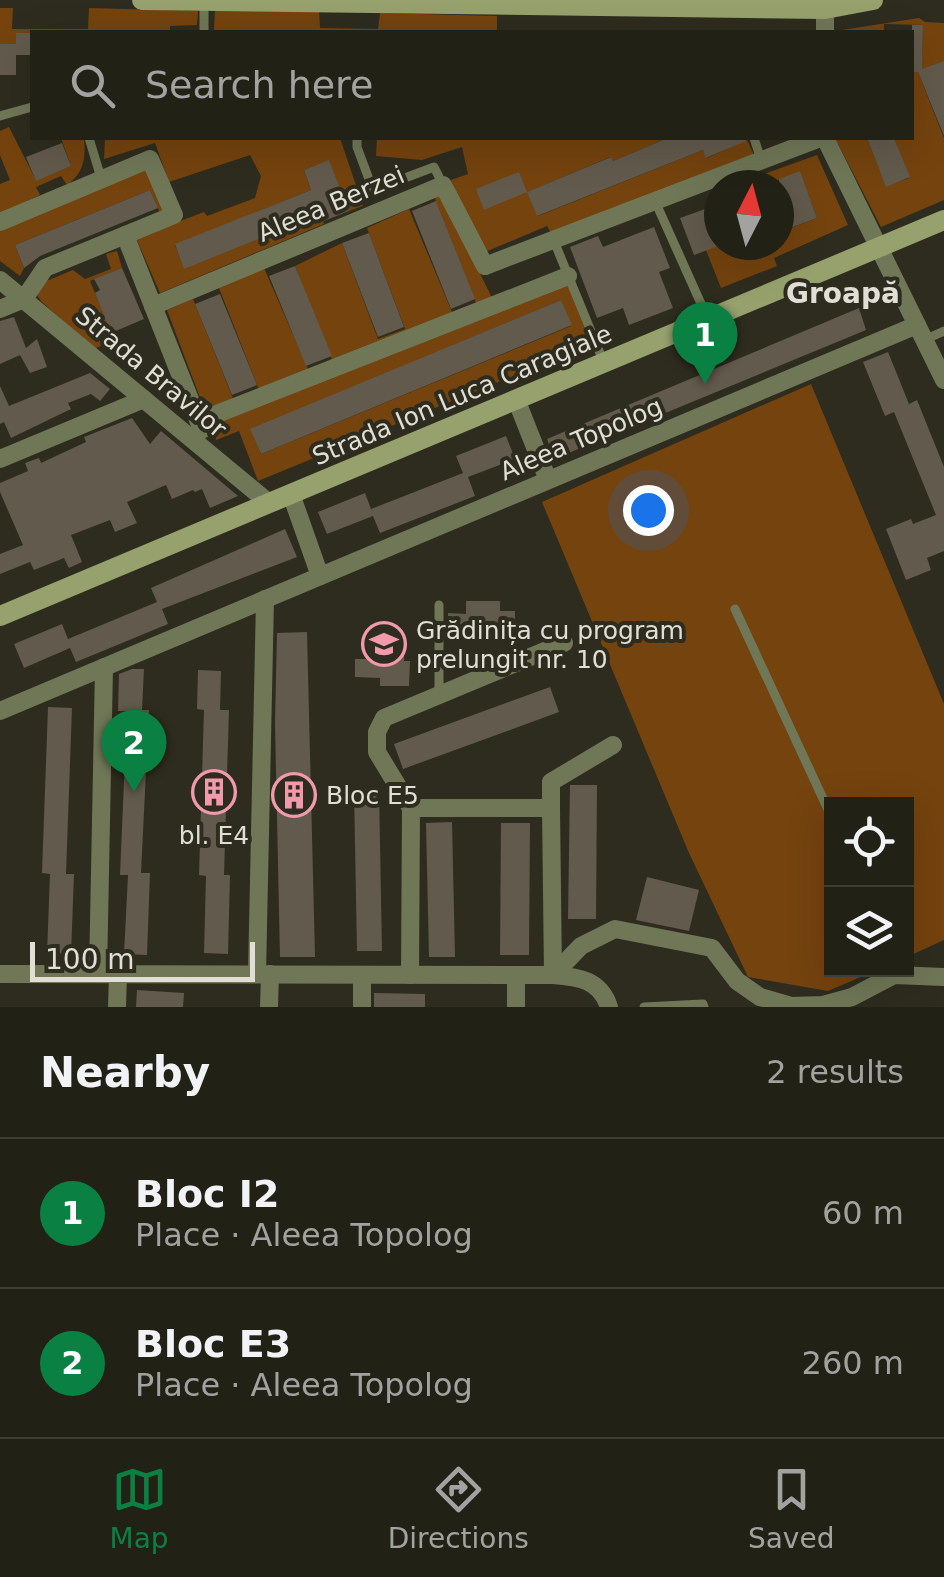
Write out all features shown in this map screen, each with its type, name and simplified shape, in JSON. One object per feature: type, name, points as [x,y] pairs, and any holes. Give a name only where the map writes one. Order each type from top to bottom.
[{"type":"street","points":[[142,0],[825,5],[872,0]]},
{"type":"street","points":[[824,30],[825,5]]},
{"type":"street","name":"Aleea Berzei","points":[[153,306],[442,185],[485,266],[816,140]]},
{"type":"street","points":[[823,140],[944,380]]},
{"type":"street","points":[[0,222],[150,159],[174,215],[46,268],[24,300],[0,309]]},
{"type":"street","name":"Strada Ion Luca Caragiale","points":[[0,616],[944,220]]},
{"type":"street","points":[[125,236],[213,456]]},
{"type":"street","points":[[199,422],[568,276]]},
{"type":"street","name":"Strada Bravilor","points":[[0,280],[269,503]]},
{"type":"street","name":"Aleea Topolog","points":[[0,711],[548,480],[921,332]]},
{"type":"street","points":[[0,459],[144,399]]},
{"type":"street","points":[[516,399],[548,480]]},
{"type":"street","points":[[291,494],[320,576]]},
{"type":"street","points":[[264,600],[264,974],[270,1007]]},
{"type":"street","points":[[410,974],[410,808],[377,752],[377,732],[384,718],[564,643]]},
{"type":"street","points":[[98,974],[104,667]]},
{"type":"street","points":[[553,975],[551,782],[612,746]]},
{"type":"street","points":[[410,808],[551,808]]},
{"type":"street","points":[[553,975],[582,946],[614,929],[712,948],[738,981],[760,998],[791,1006],[852,1002],[891,977]]},
{"type":"street","points":[[0,974],[553,975],[584,978],[598,987],[609,1007]]},
{"type":"street","points":[[117,1007],[118,974]]},
{"type":"street","points":[[362,974],[362,1007]]},
{"type":"street","points":[[914,974],[944,977]]},
{"type":"street","points":[[516,975],[516,1007]]},
{"type":"lane","points":[[204,1],[204,30]]},
{"type":"lane","points":[[0,116],[30,108]]},
{"type":"lane","points":[[90,140],[102,179]]},
{"type":"lane","points":[[357,140],[372,190],[434,167],[442,185]]},
{"type":"lane","points":[[755,140],[761,160]]},
{"type":"lane","points":[[655,201],[708,319]]},
{"type":"lane","points":[[554,241],[604,363]]},
{"type":"lane","points":[[921,332],[944,331]]},
{"type":"lane","points":[[438,605],[438,695]]},
{"type":"lane","points":[[735,609],[824,801]]},
{"type":"lane","points":[[644,1007],[704,1007]]},
{"type":"shaded area","points":[[0,8],[13,8],[12,29],[88,29],[89,8],[198,11],[197,25],[170,26],[170,30],[30,30],[17,33],[16,44],[0,44]]},
{"type":"shaded area","points":[[215,8],[319,10],[320,28],[378,29],[380,13],[497,16],[497,30],[214,30]]},
{"type":"shaded area","points":[[919,18],[944,23],[944,66],[941,62],[918,72],[944,138],[944,200],[881,227],[836,140],[868,140],[886,186],[909,178],[895,140],[914,140],[914,58],[922,58],[923,25],[884,24],[884,30],[842,30]]},
{"type":"shaded area","points":[[9,127],[36,180],[71,166],[62,140],[84,140],[80,170],[67,185],[61,176],[36,187],[40,195],[0,214],[0,184],[10,180],[0,155],[0,131]]},
{"type":"shaded area","points":[[105,140],[341,140],[363,206],[349,211],[329,161],[304,170],[311,190],[175,245],[185,268],[321,214],[324,224],[160,293],[136,238],[255,198],[261,176],[250,155],[169,182],[155,143],[104,159]]},
{"type":"shaded area","points":[[377,140],[663,140],[613,161],[610,157],[528,192],[538,216],[703,150],[707,158],[747,140],[754,155],[715,170],[704,170],[704,174],[551,233],[547,226],[483,253],[451,180],[468,174],[462,147],[422,160],[376,156]]},
{"type":"shaded area","points":[[817,155],[848,225],[794,249],[794,227],[817,218],[800,172],[775,170]]},
{"type":"shaded area","points":[[148,167],[167,209],[160,213],[150,190],[15,245],[24,268],[20,276],[0,261],[0,226]]},
{"type":"shaded area","points":[[441,193],[492,298],[567,283],[591,344],[258,481],[239,431],[216,440],[167,310],[193,299],[234,401],[259,390],[219,288],[264,268],[308,369],[332,360],[295,266],[342,243],[378,339],[405,329],[367,228],[409,209],[452,312],[476,303],[434,196]],"holes":[[[561,300],[571,326],[261,454],[251,430]]]},
{"type":"shaded area","points":[[117,251],[122,268],[90,281],[115,341],[93,349],[35,292],[44,282],[73,270],[85,279],[111,269],[106,254]]},
{"type":"shaded area","points":[[710,260],[775,260],[777,266],[721,288]]},
{"type":"shaded area","points":[[811,384],[944,704],[944,940],[914,954],[914,797],[824,797],[824,977],[861,977],[828,991],[748,977],[689,853],[542,502]]},
{"type":"building","points":[[912,25],[923,25],[922,69],[944,61],[944,136],[918,72],[914,72]]},
{"type":"building","points":[[16,33],[30,33],[30,55],[16,55],[16,75],[0,75],[0,44],[16,44]]},
{"type":"building","points":[[663,140],[746,140],[706,158],[703,150],[537,216],[527,192],[611,157],[613,161]]},
{"type":"building","points":[[868,140],[895,140],[910,177],[886,187]]},
{"type":"building","points":[[62,143],[71,166],[36,181],[26,157]]},
{"type":"building","points":[[329,160],[349,211],[324,221],[321,214],[184,269],[175,244],[311,190],[304,170]]},
{"type":"building","points":[[800,171],[817,218],[794,227],[794,173]]},
{"type":"building","points":[[519,172],[527,192],[484,210],[476,189]]},
{"type":"building","points":[[150,190],[158,208],[40,256],[24,268],[15,245]]},
{"type":"building","points":[[436,201],[475,299],[451,309],[412,211]]},
{"type":"building","points":[[704,209],[704,251],[694,255],[680,218]]},
{"type":"building","points":[[654,227],[670,268],[659,272],[673,308],[629,325],[623,308],[597,318],[570,247],[598,236],[603,247]]},
{"type":"building","points":[[369,233],[404,327],[378,337],[342,243]]},
{"type":"building","points":[[295,266],[332,356],[306,366],[269,276]]},
{"type":"building","points":[[122,268],[144,319],[111,333],[95,293],[100,290],[94,279]]},
{"type":"building","points":[[220,294],[257,385],[232,395],[195,304]]},
{"type":"building","points":[[561,300],[572,325],[261,454],[250,429]]},
{"type":"building","points":[[859,308],[866,330],[554,459],[547,439]]},
{"type":"building","points":[[14,317],[26,348],[37,339],[47,367],[30,373],[20,355],[0,364],[0,321]]},
{"type":"building","points":[[888,352],[909,404],[917,400],[944,467],[944,551],[927,558],[931,570],[906,580],[886,529],[936,515],[894,412],[885,416],[863,362]]},
{"type":"building","points":[[90,373],[110,389],[100,401],[91,394],[68,403],[71,409],[11,438],[4,422],[0,424],[0,386],[9,406]]},
{"type":"building","points":[[132,418],[150,444],[161,431],[238,496],[210,508],[202,489],[172,499],[166,485],[127,502],[137,523],[115,532],[110,520],[71,535],[82,562],[69,568],[64,558],[34,570],[30,562],[0,574],[0,554],[23,545],[0,492],[0,483],[28,471],[25,463],[39,458],[41,463],[86,442],[84,437]]},
{"type":"building","points":[[506,436],[515,459],[468,477],[475,496],[380,533],[373,516],[327,534],[318,512],[365,493],[371,509],[463,473],[456,456]]},
{"type":"building","points":[[285,529],[297,557],[162,609],[168,624],[76,662],[70,648],[24,668],[14,644],[62,624],[68,639],[157,602],[151,588]]},
{"type":"building","points":[[466,601],[500,601],[500,611],[515,611],[515,637],[447,637],[448,613],[466,614]]},
{"type":"building","name":"Bloc E5","points":[[307,632],[315,957],[280,957],[277,633]]},
{"type":"building","points":[[380,634],[405,634],[404,661],[410,661],[409,686],[380,686],[380,678],[355,677],[355,659],[380,659]]},
{"type":"building","points":[[144,669],[142,710],[149,710],[141,873],[150,873],[147,955],[124,954],[128,875],[120,875],[127,711],[118,711],[119,674]]},
{"type":"building","name":"bl. E4","points":[[198,670],[221,671],[220,710],[229,710],[224,875],[230,875],[228,954],[204,953],[206,876],[199,875],[204,710],[197,709]]},
{"type":"building","points":[[550,687],[559,712],[403,769],[394,744]]},
{"type":"building","points":[[48,707],[72,708],[66,874],[74,874],[71,954],[47,953],[50,874],[42,873]]},
{"type":"building","points":[[570,785],[597,785],[596,919],[568,919]]},
{"type":"building","points":[[354,789],[379,789],[382,951],[357,951]]},
{"type":"building","points":[[452,822],[455,957],[429,957],[426,823]]},
{"type":"building","points":[[501,823],[530,823],[529,955],[500,955]]},
{"type":"building","points":[[647,877],[699,890],[689,931],[636,920]]},
{"type":"building","points":[[137,990],[184,993],[183,1007],[136,1007]]},
{"type":"building","points":[[374,993],[425,994],[425,1007],[374,1007]]},
{"type":"place","name":"Bloc I2","points":[[705,384]]},
{"type":"place","name":"Grădinița cu program prelungit nr. 10","points":[[384,644]]},
{"type":"place","name":"Bloc E3","points":[[134,792]]},
{"type":"place","name":"bl. E4","points":[[214,792]]},
{"type":"place","name":"Bloc E5","points":[[294,795]]},
{"type":"district","name":"Groapă","points":[[843,293]]}]
